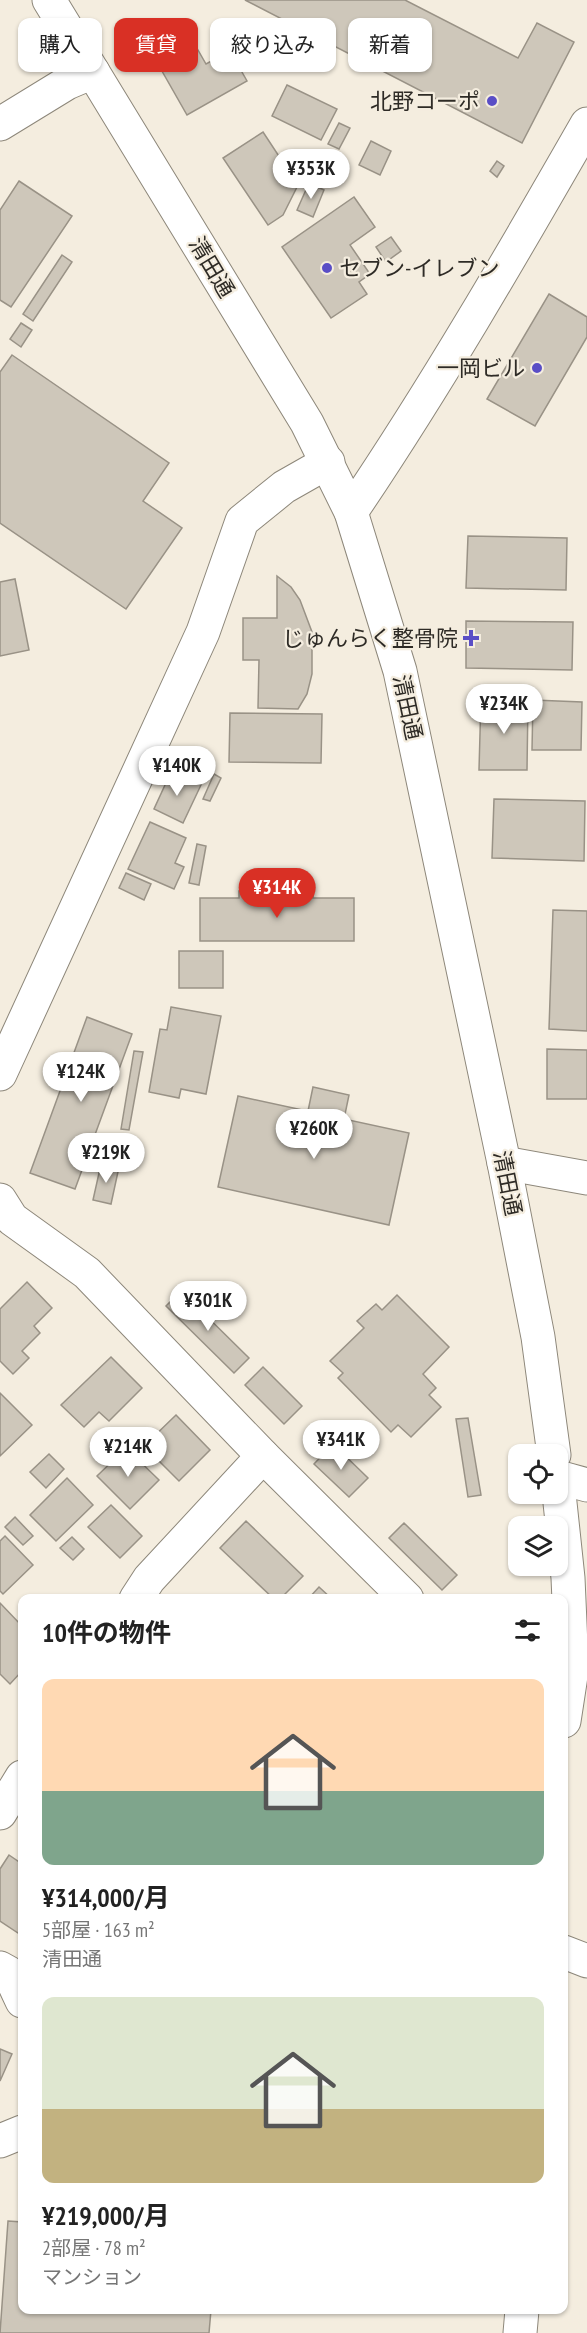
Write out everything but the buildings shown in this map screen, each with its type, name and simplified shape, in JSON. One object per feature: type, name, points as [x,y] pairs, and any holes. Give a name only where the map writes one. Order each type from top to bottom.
[{"type":"street","name":"清田通","points":[[49,0],[60,18]]},
{"type":"street","name":"清田通","points":[[93,72],[301,413],[328,462],[351,512],[400,671],[504,1163],[538,1337],[553,1444]]},
{"type":"street","points":[[1,121],[67,83],[93,72]]},
{"type":"street","points":[[351,512],[393,450],[513,255],[587,124]]},
{"type":"street","points":[[0,1074],[203,632],[242,521],[284,487],[328,462]]},
{"type":"street","points":[[504,1163],[587,1178]]},
{"type":"street","points":[[0,1200],[12,1219],[87,1273],[263,1456],[402,1594]]},
{"type":"street","points":[[139,1594],[149,1579],[263,1456]]},
{"type":"street","points":[[568,1480],[587,1485]]},
{"type":"street","points":[[560,1504],[579,1671],[568,1708]]},
{"type":"street","points":[[0,1813],[18,1784]]},
{"type":"street","points":[[568,1954],[587,1961]]},
{"type":"street","points":[[0,1968],[9,1973],[18,1992]]},
{"type":"street","points":[[0,2141],[18,2134]]},
{"type":"street","points":[[520,2333],[522,2314]]},
{"type":"place","name":"北野コーポ","points":[[492,101]]},
{"type":"place","name":"セブン-イレブン","points":[[327,268]]},
{"type":"place","name":"一岡ビル","points":[[537,368]]},
{"type":"place","name":"じゅんらく整骨院","points":[[471,638]]}]
